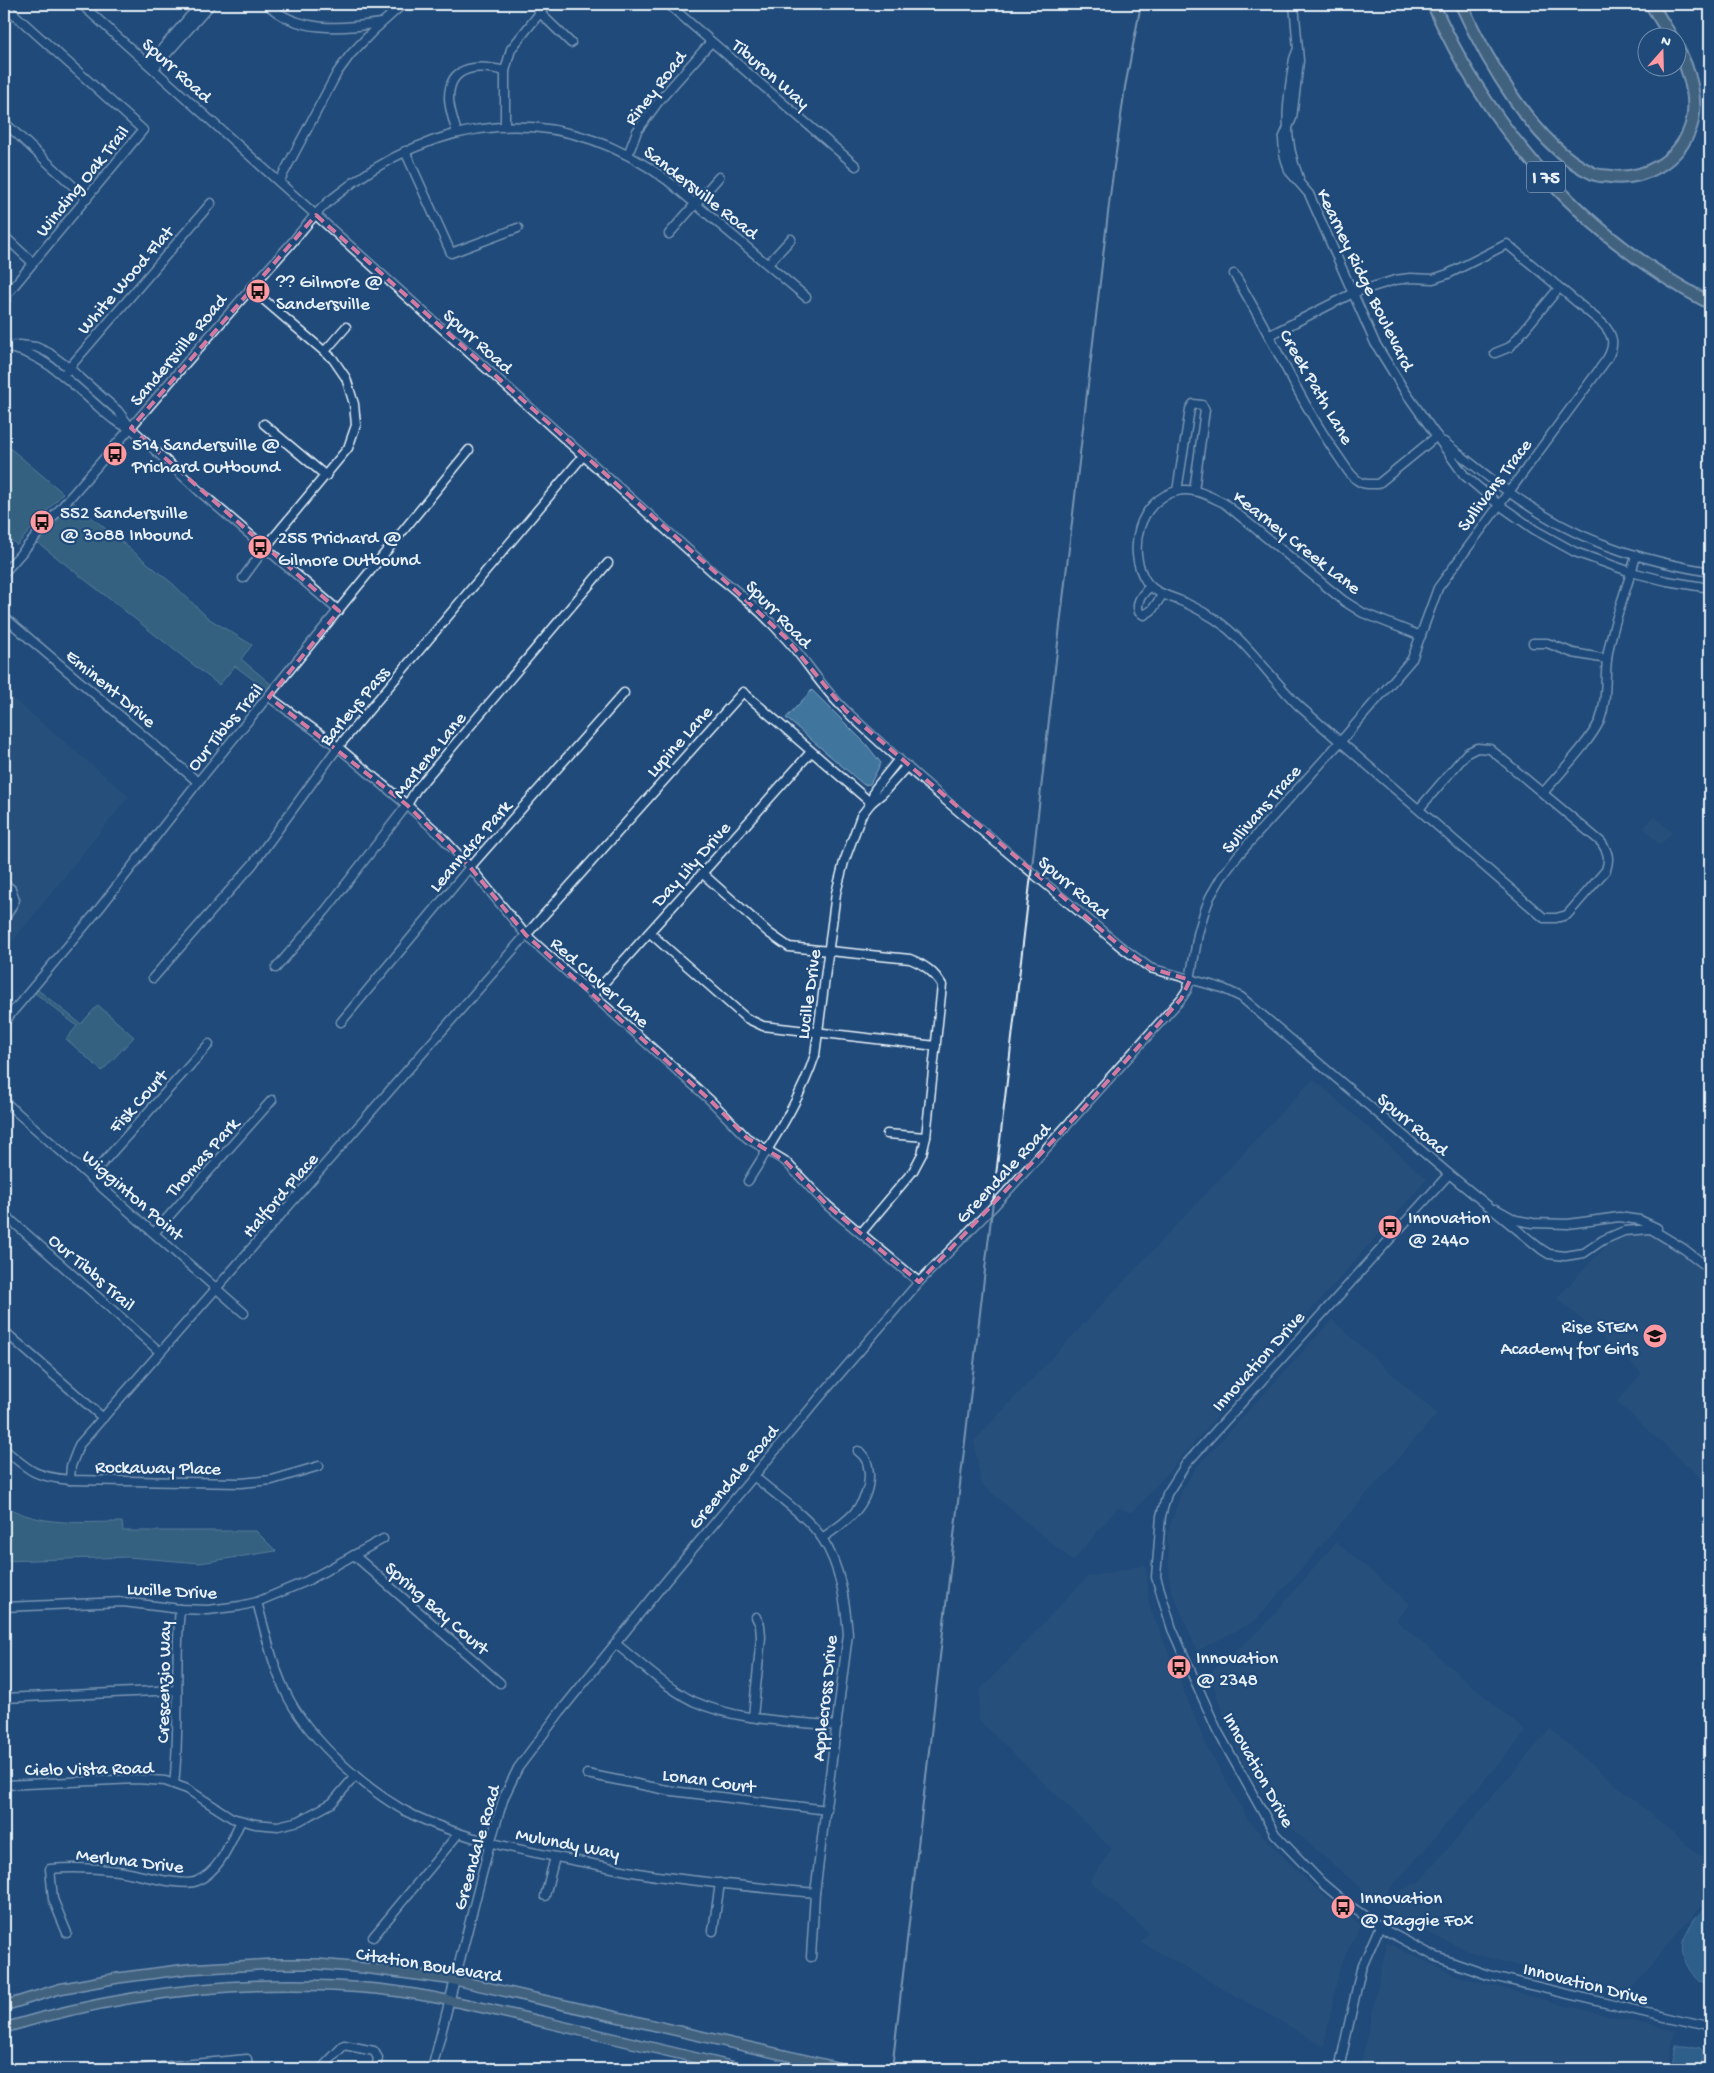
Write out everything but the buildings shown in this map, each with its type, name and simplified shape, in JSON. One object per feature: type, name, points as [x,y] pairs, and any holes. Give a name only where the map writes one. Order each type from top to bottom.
[{"type":"highway","name":"I 75","points":[[1433,4],[1464,66],[1487,104],[1543,175],[1592,222],[1630,253],[1667,278],[1710,303]]},
{"type":"highway","points":[[1461,4],[1489,59],[1536,126],[1564,156],[1593,174],[1620,178],[1643,175],[1662,164],[1680,147],[1691,126],[1693,100],[1686,70]]},
{"type":"highway","points":[[1651,4],[1666,28]]},
{"type":"main road","name":"Citation Boulevard","points":[[4,2006],[58,1989],[118,1978],[187,1969],[273,1964],[317,1964],[455,1980],[846,2069]]},
{"type":"main road","name":"Citation Boulevard","points":[[4,2028],[98,2003],[182,1990],[292,1984],[379,1989],[450,2000],[743,2069]]},
{"type":"street","name":"Spurr Road","points":[[80,4],[583,456],[734,589],[793,646],[828,694],[906,766],[1135,957],[1150,968],[1222,988],[1241,996],[1448,1174],[1522,1235],[1549,1254],[1565,1256],[1584,1253],[1615,1234],[1638,1229],[1650,1229],[1684,1249]]},
{"type":"street","points":[[151,66],[190,16],[206,4]]},
{"type":"street","points":[[151,66],[211,4]]},
{"type":"street","points":[[267,4],[285,16],[318,27],[347,28],[384,23]]},
{"type":"street","points":[[279,182],[337,73],[350,55],[403,4]]},
{"type":"street","points":[[505,126],[506,71],[511,49],[547,4]]},
{"type":"street","name":"Tiburon Way","points":[[668,4],[856,166]]},
{"type":"street","name":"Kearney Ridge Boulevard","points":[[1294,4],[1300,62],[1292,118],[1287,130],[1291,157],[1375,343],[1404,390],[1464,476],[1498,504],[1535,530],[1575,552],[1631,572],[1667,581],[1710,588]]},
{"type":"street","name":"Winding Oak Trail","points":[[4,5],[143,130],[88,199],[8,293],[4,303]]},
{"type":"street","points":[[540,12],[571,43]]},
{"type":"street","name":"Riney Road","points":[[628,154],[637,131],[658,101],[711,42]]},
{"type":"street","points":[[457,133],[449,98],[453,80],[468,68],[485,66],[506,71]]},
{"type":"street","points":[[4,122],[88,199]]},
{"type":"street","name":"Sandersville Road","points":[[4,573],[250,288],[331,199],[388,159],[433,139],[457,133],[505,126],[528,126],[581,137],[628,154],[647,165],[695,203],[806,297]]},
{"type":"street","points":[[404,151],[451,253],[518,228]]},
{"type":"street","points":[[669,234],[719,177]]},
{"type":"street","name":"White Wood Flat","points":[[63,375],[211,204]]},
{"type":"street","points":[[4,236],[33,263]]},
{"type":"street","points":[[768,264],[791,239]]},
{"type":"street","name":"Sullivans Trace","points":[[1190,980],[1198,934],[1210,897],[1217,884],[1239,854],[1412,660],[1438,588],[1612,350],[1613,341],[1610,332],[1507,244],[1448,274],[1433,279],[1396,280],[1353,293],[1270,335]]},
{"type":"street","name":"Creek Path Lane","points":[[1234,274],[1270,335],[1305,405],[1327,440],[1351,474],[1359,482],[1378,484],[1437,436]]},
{"type":"street","points":[[243,578],[265,548],[348,448],[356,425],[354,404],[346,378],[325,351],[250,288]]},
{"type":"street","points":[[1495,353],[1510,347],[1559,288]]},
{"type":"street","points":[[325,351],[346,327]]},
{"type":"street","points":[[4,347],[20,345],[36,347],[49,353],[69,368],[118,411],[131,428],[199,491],[339,610]]},
{"type":"street","points":[[4,347],[40,359],[54,367],[117,424],[131,428]]},
{"type":"street","points":[[1177,491],[1190,409],[1193,404],[1198,403],[1205,410],[1194,491]]},
{"type":"street","points":[[264,424],[326,476]]},
{"type":"street","name":"Kearney Ridge Boulevard","points":[[1437,436],[1508,492],[1543,515],[1582,535],[1636,556],[1710,572]]},
{"type":"street","name":"Our Tibbs Trail","points":[[4,1022],[99,909],[198,782],[469,450]]},
{"type":"street","name":"Barleys Pass","points":[[153,978],[254,864],[338,748],[583,456]]},
{"type":"street","name":"Kearney Creek Lane","points":[[1419,809],[1467,753],[1477,748],[1490,749],[1601,842],[1608,852],[1609,861],[1606,870],[1567,915],[1556,918],[1544,918],[1341,741],[1283,690],[1253,652],[1235,635],[1209,616],[1150,586],[1138,564],[1136,542],[1141,521],[1158,500],[1177,491],[1194,491],[1224,503],[1344,601],[1363,613],[1421,636]]},
{"type":"street","points":[[1543,793],[1592,734],[1599,721],[1606,689],[1610,639],[1636,556]]},
{"type":"street","name":"Marlena Lane","points":[[276,968],[326,910],[407,805],[416,790],[608,563]]},
{"type":"street","points":[[1150,586],[1139,599],[1137,606],[1139,612],[1144,615],[1152,610],[1163,594]]},
{"type":"street","name":"Eminent Drive","points":[[4,617],[198,782]]},
{"type":"street","points":[[1532,643],[1547,643],[1573,653],[1607,659]]},
{"type":"street","name":"Lupine Lane","points":[[526,935],[742,692],[870,803]]},
{"type":"street","name":"Leanndra Park","points":[[341,1022],[470,867],[624,693]]},
{"type":"street","name":"Red Clover Lane","points":[[269,696],[338,748],[407,805],[439,834],[470,867],[526,935],[710,1100],[747,1138],[785,1161],[828,1206],[919,1282]]},
{"type":"street","name":"Day Lily Drive","points":[[593,995],[811,752]]},
{"type":"street","name":"Lucille Drive","points":[[748,1181],[798,1098],[807,1078],[815,1055],[836,894],[844,862],[861,816],[870,803],[875,789],[900,760]]},
{"type":"street","name":"Lucille Drive","points":[[870,803],[882,794],[906,766]]},
{"type":"street","points":[[703,874],[769,933],[789,947],[910,959],[935,973],[942,985],[926,1138],[922,1154],[913,1171],[861,1233]]},
{"type":"street","points":[[4,883],[11,890],[15,900],[4,920]]},
{"type":"street","points":[[650,933],[746,1018],[763,1026],[936,1046]]},
{"type":"street","name":"Halford Place","points":[[70,1480],[71,1466],[79,1445],[526,935]]},
{"type":"street","name":"Greendale Road","points":[[432,2069],[490,1843],[504,1797],[518,1768],[560,1712],[754,1476],[919,1282],[993,1207],[1082,1110],[1181,999],[1187,990],[1190,980]]},
{"type":"street","name":"Fisk Court","points":[[90,1177],[209,1044]]},
{"type":"street","name":"Wigginton Point","points":[[4,1100],[244,1313]]},
{"type":"street","name":"Thomas Park","points":[[154,1233],[272,1100]]},
{"type":"street","points":[[887,1134],[926,1138]]},
{"type":"street","name":"Innovation Drive","points":[[1448,1174],[1186,1464],[1167,1494],[1161,1516],[1156,1577],[1172,1629],[1218,1730],[1275,1834],[1322,1884],[1347,1904],[1380,1926],[1434,1956],[1465,1968],[1710,2028]]},
{"type":"street","name":"Spurr Road","points":[[1481,1201],[1516,1220],[1533,1223],[1568,1224],[1619,1217],[1640,1220],[1662,1230],[1710,1269]]},
{"type":"street","name":"Our Tibbs Trail","points":[[4,1214],[160,1352]]},
{"type":"street","points":[[4,1331],[103,1418]]},
{"type":"street","name":"Rockaway Place","points":[[4,1449],[30,1471],[45,1477],[70,1480],[241,1483],[272,1480],[320,1466]]},
{"type":"street","points":[[822,1538],[845,1523],[857,1511],[865,1498],[869,1483],[868,1463],[865,1456],[858,1450]]},
{"type":"street","name":"Applecross Drive","points":[[754,1476],[808,1522],[822,1538],[838,1573],[846,1606],[848,1634],[816,1894],[811,1957]]},
{"type":"street","name":"Lucille Drive","points":[[4,1607],[123,1602],[180,1609],[208,1610],[257,1602],[307,1581],[383,1540]]},
{"type":"street","name":"Spring Bay Court","points":[[354,1555],[500,1683]]},
{"type":"street","name":"Mulundy Way","points":[[257,1602],[277,1671],[289,1699],[308,1728],[328,1751],[356,1775],[413,1815],[458,1834],[555,1857],[656,1876],[816,1894]]},
{"type":"street","name":"Crescenzio Way","points":[[174,1784],[178,1744],[177,1655],[180,1609]]},
{"type":"street","points":[[753,1717],[761,1637],[760,1626],[756,1616]]},
{"type":"street","points":[[616,1644],[676,1691],[692,1700],[722,1711],[753,1717],[837,1726]]},
{"type":"street","points":[[4,1698],[177,1690]]},
{"type":"street","name":"Lonan Court","points":[[588,1774],[672,1791],[827,1810]]},
{"type":"street","name":"Cielo Vista Road","points":[[4,1785],[137,1779],[165,1781],[187,1789],[232,1818],[255,1824],[278,1826],[299,1821],[332,1803],[356,1775]]},
{"type":"street","name":"Merluna Drive","points":[[67,1933],[53,1899],[50,1869],[118,1871],[172,1882],[196,1882],[210,1872],[223,1857],[241,1821]]},
{"type":"street","points":[[373,1937],[458,1834]]},
{"type":"street","points":[[545,1896],[555,1857]]},
{"type":"street","points":[[713,1931],[720,1883]]},
{"type":"street","points":[[1339,2069],[1361,1969],[1380,1926]]},
{"type":"street","points":[[321,2069],[344,2046],[374,2051],[378,2058],[376,2069]]},
{"type":"street","points":[[140,2069],[247,2059],[248,2069]]},
{"type":"highlighted area","points":[[316,215],[734,589],[786,638],[846,711],[1120,946],[1150,968],[1190,980],[1181,999],[1082,1110],[919,1282],[828,1206],[785,1161],[747,1138],[710,1100],[526,935],[470,867],[407,805],[269,697],[339,611],[131,428]]},
{"type":"shaded area","points":[[812,690],[866,744],[881,763],[870,784],[864,785],[786,718]]},
{"type":"shaded area","points":[[4,691],[129,796],[4,952]]},
{"type":"shaded area","points":[[1655,816],[1672,833],[1660,845],[1643,828]]},
{"type":"shaded area","points":[[1313,1079],[1427,1179],[1132,1513],[1118,1507],[1073,1561],[981,1484],[974,1441]]},
{"type":"shaded area","name":"Rise STEM Academy for Girls","points":[[1640,1233],[1670,1241],[1710,1275],[1710,1486],[1617,1402],[1642,1373],[1557,1298],[1611,1241]]},
{"type":"shaded area","points":[[1332,1320],[1437,1414],[1255,1621],[1197,1651],[1170,1586],[1167,1534],[1182,1491],[1196,1468]]},
{"type":"shaded area","points":[[1336,1542],[1410,1604],[1396,1620],[1526,1732],[1379,1902],[1419,1882],[1550,1729],[1710,1864],[1710,1895],[1626,1995],[1475,1954],[1413,1926],[1378,1903],[1285,1823],[1257,1785],[1242,1760],[1230,1733],[1209,1674],[1262,1628]]},
{"type":"shaded area","points":[[1146,1565],[1149,1605],[1206,1745],[1248,1820],[1308,1882],[1361,1925],[1340,1966],[1324,2046],[1141,1942],[1149,1933],[1090,1881],[1112,1849],[978,1719],[980,1690],[1087,1577]]},
{"type":"shaded area","points":[[1710,1906],[1710,1982],[1705,1985],[1691,1972],[1685,1961],[1683,1949],[1684,1940],[1693,1922],[1702,1911]]},
{"type":"shaded area","points":[[1387,1943],[1455,1975],[1563,2005],[1675,2031],[1666,2069],[1360,2069]]},
{"type":"shaded area","points":[[1676,2045],[1700,2048],[1703,2052],[1700,2069],[1671,2069]]},
{"type":"green space","points":[[4,443],[63,493],[17,545],[4,534]]},
{"type":"green space","points":[[73,502],[173,584],[208,618],[252,645],[241,659],[272,685],[267,690],[235,666],[219,685],[37,542]]},
{"type":"green space","points":[[38,990],[81,1024],[98,1005],[134,1037],[102,1071],[66,1039],[77,1026],[35,993]]},
{"type":"green space","points":[[4,1505],[17,1512],[46,1520],[61,1522],[122,1522],[123,1531],[256,1531],[276,1551],[200,1563],[128,1557],[4,1561]]},
{"type":"railway","points":[[892,2069],[1110,196],[1125,87],[1141,4]]},
{"type":"place","name":"?? Gilmore @ Sandersville","points":[[258,291]]},
{"type":"place","name":"514 Sandersville @ Prichard Outbound","points":[[115,454]]},
{"type":"place","name":"552 Sandersville @ 3088 Inbound","points":[[42,522]]},
{"type":"place","name":"255 Prichard @ Gilmore Outbound","points":[[260,547]]},
{"type":"place","name":"Innovation @ 2440","points":[[1390,1227]]},
{"type":"place","name":"Rise STEM Academy for Girls","points":[[1655,1336]]},
{"type":"place","name":"Innovation @ 2348","points":[[1179,1667]]},
{"type":"place","name":"Innovation @ Jaggie Fox","points":[[1343,1907]]}]
